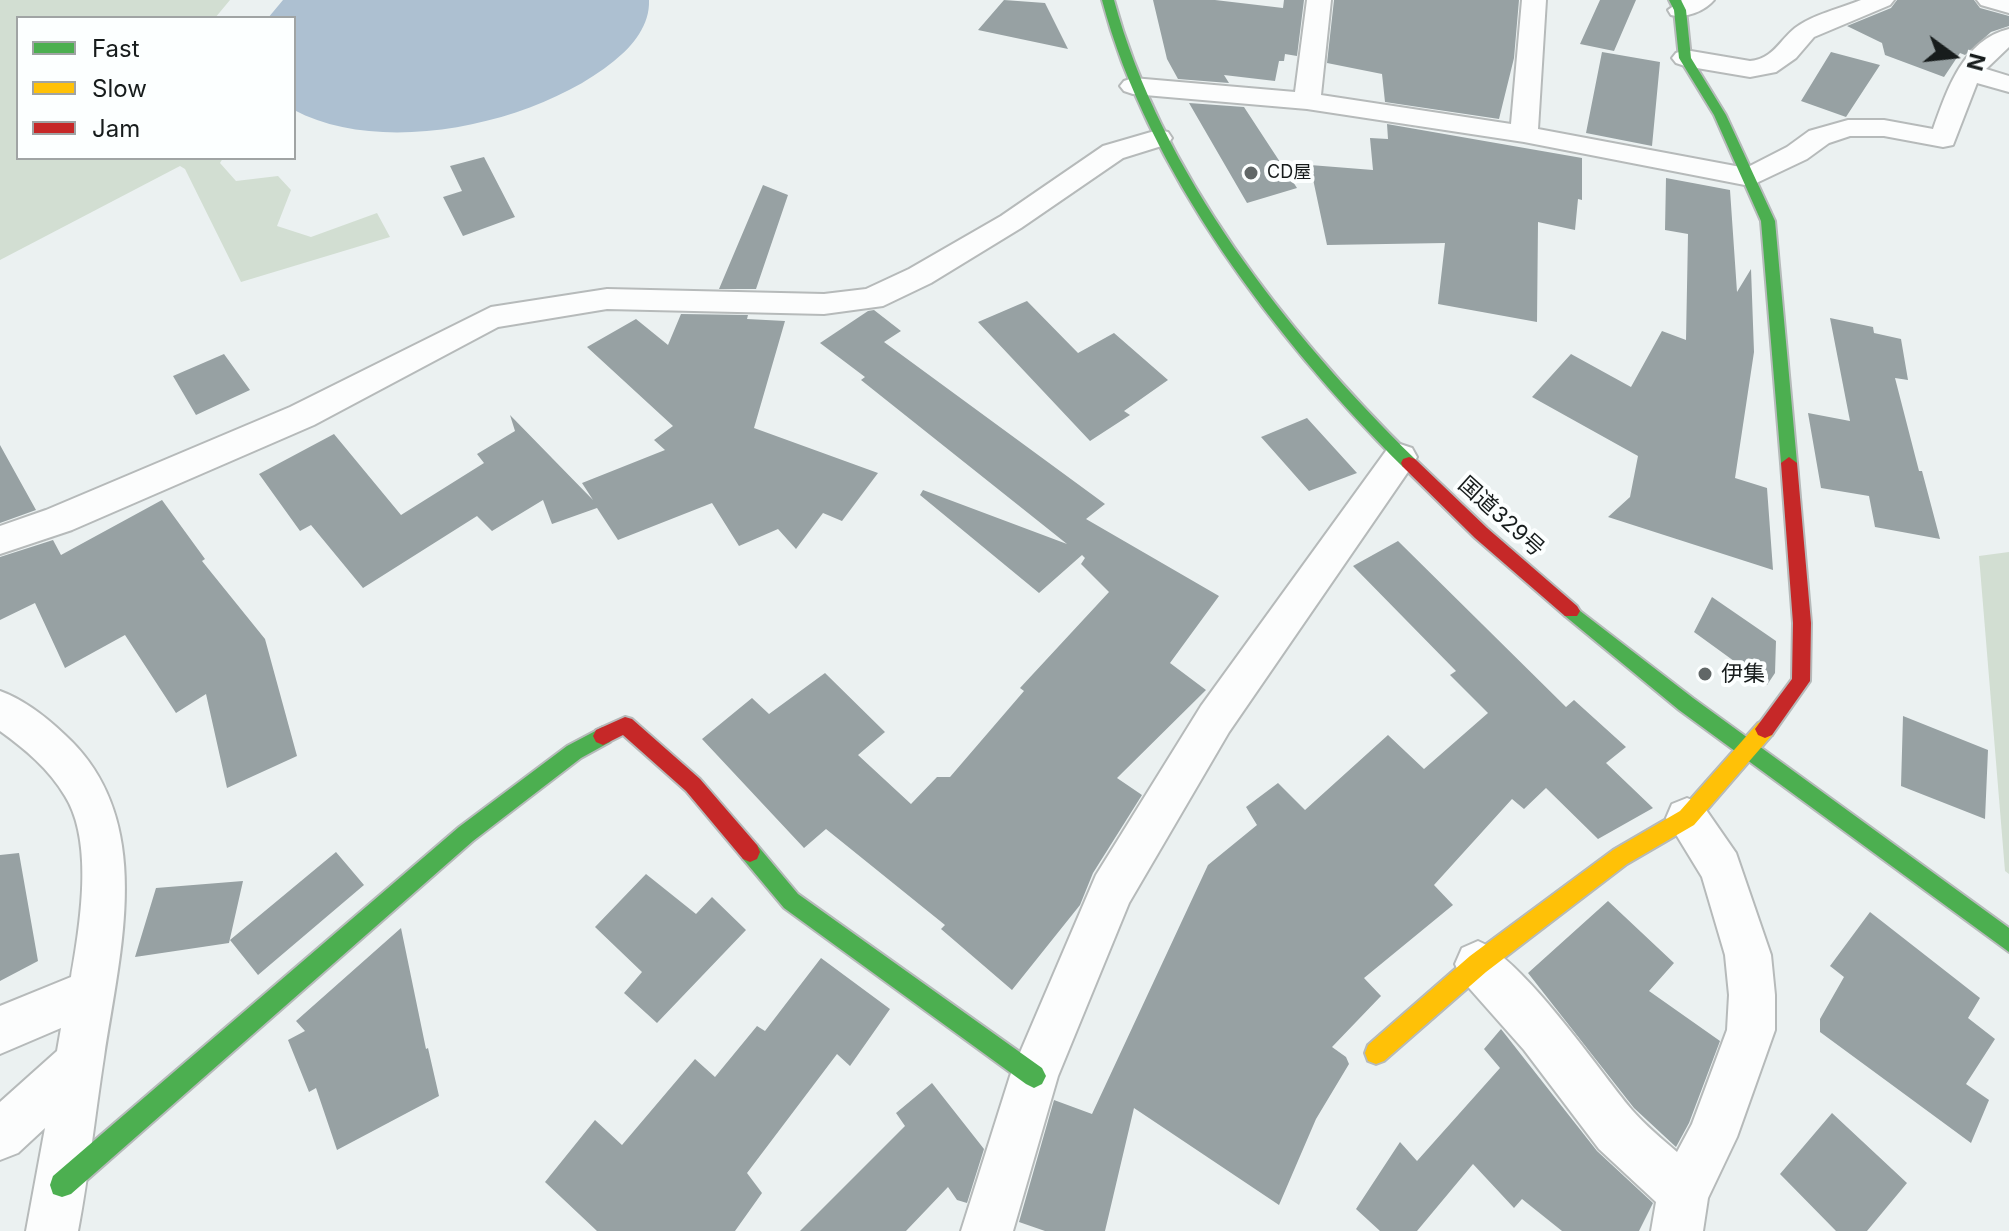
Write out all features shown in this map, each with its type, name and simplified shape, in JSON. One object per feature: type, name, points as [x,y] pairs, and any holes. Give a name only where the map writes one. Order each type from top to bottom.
[{"type":"main road","name":"国道329号","points":[[1108,0],[1133,86],[1179,176],[1236,260],[1306,352],[1400,457],[1557,601],[1748,751],[2009,941]]},
{"type":"main road","points":[[1376,1053],[1478,964],[1620,857],[1687,818],[1748,751],[1801,681],[1802,623],[1768,221],[1720,115],[1685,58],[1686,3]]},
{"type":"main road","points":[[57,1208],[466,834],[574,752],[625,725],[693,785],[791,901],[1034,1076]]},
{"type":"street","points":[[1307,101],[1319,0]]},
{"type":"street","points":[[1524,134],[1534,0]]},
{"type":"street","points":[[1685,58],[1750,69],[1767,67],[1787,53],[1805,32],[1882,0]]},
{"type":"street","points":[[1989,0],[2009,6]]},
{"type":"street","points":[[1133,86],[1307,101],[1524,134],[1750,177],[1819,137],[1848,128],[1884,128],[1943,139],[1968,72],[1990,46],[2009,36]]},
{"type":"street","points":[[1968,72],[2009,84]]},
{"type":"street","points":[[0,540],[59,520],[302,416],[491,318],[607,299],[824,304],[872,299],[920,276],[1011,222],[1113,152],[1158,138]]},
{"type":"street","points":[[987,1231],[1034,1076],[1112,890],[1215,719],[1400,457]]},
{"type":"street","points":[[0,709],[29,727],[71,767],[95,813],[106,869],[91,992],[57,1208]]},
{"type":"street","points":[[1478,964],[1541,1033],[1680,1212],[1712,1137],[1751,1030],[1752,995],[1748,955],[1721,868],[1687,818]]},
{"type":"street","points":[[0,1030],[91,992]]},
{"type":"street","points":[[0,1135],[79,1064]]},
{"type":"shaded area","points":[[0,0],[230,0],[217,16],[16,16],[16,160],[222,160],[220,163],[236,181],[278,176],[291,190],[277,226],[311,237],[377,213],[390,237],[241,282],[185,169],[180,166],[0,260]]},
{"type":"shaded area","points":[[2009,552],[2009,874],[2005,871],[1979,556]]},
{"type":"water","points":[[283,0],[649,0],[647,18],[634,42],[614,61],[582,83],[545,102],[503,116],[459,127],[415,132],[371,131],[330,124],[296,111],[296,16],[270,16]]},
{"type":"building","points":[[1004,0],[1045,3],[1068,49],[978,30]]},
{"type":"building","points":[[1153,0],[1215,0],[1283,8],[1284,0],[1304,0],[1297,56],[1285,54],[1284,61],[1279,61],[1275,81],[1224,75],[1229,83],[1178,79],[1167,59]]},
{"type":"building","points":[[1334,0],[1519,0],[1514,58],[1499,119],[1385,102],[1382,74],[1327,63]]},
{"type":"building","points":[[1600,0],[1636,0],[1614,51],[1580,44]]},
{"type":"building","points":[[1897,0],[1974,0],[1980,8],[2009,16],[2009,26],[1991,32],[1965,55],[1960,53],[1944,77],[1885,55],[1882,43],[1847,26],[1891,8]]},
{"type":"building","points":[[1602,52],[1660,62],[1652,146],[1586,133]]},
{"type":"building","points":[[1831,52],[1880,65],[1846,117],[1801,101]]},
{"type":"building","points":[[1189,103],[1244,107],[1297,188],[1247,203]]},
{"type":"building","points":[[1387,124],[1582,158],[1582,200],[1578,199],[1575,230],[1538,222],[1537,322],[1438,304],[1445,243],[1327,245],[1310,165],[1373,170],[1370,138],[1388,139]]},
{"type":"building","points":[[484,157],[515,217],[463,236],[443,197],[462,191],[450,166]]},
{"type":"building","points":[[1666,178],[1730,190],[1737,292],[1751,269],[1754,352],[1735,478],[1767,488],[1773,570],[1608,517],[1630,497],[1638,456],[1532,397],[1571,354],[1631,387],[1662,331],[1686,340],[1688,234],[1665,230]]},
{"type":"building","points":[[763,185],[788,195],[756,289],[719,289]]},
{"type":"building","points":[[1027,301],[1078,353],[1114,333],[1168,380],[1124,411],[1130,415],[1090,441],[978,322]]},
{"type":"building","points":[[874,310],[901,331],[884,342],[1105,504],[1086,519],[1219,596],[1170,663],[1206,690],[1117,778],[1142,795],[1093,873],[1080,905],[1012,990],[941,929],[945,925],[826,829],[804,848],[702,739],[752,698],[769,714],[825,673],[885,732],[858,755],[911,804],[937,777],[950,777],[1024,691],[1020,688],[1109,592],[1081,564],[1085,558],[1082,555],[1039,593],[920,495],[923,490],[1067,544],[861,380],[865,377],[820,343]]},
{"type":"building","points":[[681,314],[748,315],[747,319],[785,321],[754,428],[878,473],[842,521],[823,513],[796,549],[778,529],[739,546],[712,503],[618,540],[597,508],[552,524],[543,500],[492,531],[477,516],[363,588],[311,525],[300,531],[259,474],[334,434],[401,515],[484,463],[477,454],[515,431],[510,415],[593,500],[582,483],[665,450],[654,440],[673,426],[587,347],[636,319],[668,345]]},
{"type":"building","points":[[1830,318],[1873,327],[1874,333],[1901,339],[1908,380],[1895,378],[1940,539],[1875,527],[1869,496],[1821,488],[1808,413],[1850,421]]},
{"type":"building","points":[[224,354],[250,390],[196,415],[173,376]]},
{"type":"building","points":[[1307,418],[1357,473],[1309,491],[1261,437]]},
{"type":"building","points":[[0,445],[36,510],[0,523]]},
{"type":"building","points":[[162,500],[205,559],[202,561],[265,639],[297,756],[227,788],[206,694],[176,713],[125,635],[65,668],[35,603],[0,620],[0,557],[53,540],[61,555]]},
{"type":"building","points":[[1398,541],[1566,707],[1574,700],[1626,747],[1606,763],[1653,808],[1598,839],[1546,788],[1524,809],[1512,799],[1434,885],[1453,905],[1364,978],[1381,996],[1332,1047],[1346,1057],[1349,1064],[1316,1119],[1279,1205],[1134,1108],[1105,1231],[1045,1231],[1019,1222],[1054,1100],[1092,1114],[1208,865],[1257,825],[1246,807],[1278,783],[1305,810],[1388,735],[1424,769],[1488,713],[1450,675],[1456,671],[1353,566]]},
{"type":"building","points":[[1712,597],[1776,641],[1775,673],[1767,685],[1694,632]]},
{"type":"building","points":[[1903,716],[1988,750],[1985,819],[1901,786]]},
{"type":"building","points":[[336,852],[364,885],[258,975],[230,940]]},
{"type":"building","points":[[19,853],[38,961],[0,981],[0,855]]},
{"type":"building","points":[[646,874],[696,914],[712,897],[746,930],[657,1023],[624,993],[642,972],[595,927]]},
{"type":"building","points":[[243,881],[229,943],[135,957],[156,888]]},
{"type":"building","points":[[1608,901],[1674,963],[1649,991],[1720,1041],[1689,1123],[1676,1147],[1634,1108],[1528,973]]},
{"type":"building","points":[[1870,912],[1980,998],[1968,1018],[1995,1039],[1966,1084],[1989,1100],[1971,1143],[1820,1032],[1820,1019],[1844,977],[1830,966]]},
{"type":"building","points":[[401,928],[439,1096],[337,1150],[316,1088],[309,1092],[288,1040],[305,1031],[296,1021]]},
{"type":"building","points":[[821,958],[890,1009],[850,1066],[837,1054],[747,1173],[762,1193],[735,1231],[597,1231],[545,1182],[595,1120],[622,1145],[695,1059],[715,1077],[757,1026],[765,1031]]},
{"type":"building","points":[[1501,1029],[1597,1151],[1653,1203],[1639,1231],[1562,1231],[1522,1199],[1514,1208],[1473,1164],[1417,1231],[1380,1231],[1356,1209],[1400,1142],[1417,1161],[1500,1068],[1484,1049]]},
{"type":"building","points":[[932,1083],[984,1149],[967,1203],[957,1200],[948,1187],[906,1231],[800,1231],[905,1126],[896,1113]]},
{"type":"building","points":[[1832,1113],[1907,1183],[1867,1231],[1836,1231],[1780,1174]]},
{"type":"traffic: fast","points":[[1108,0],[1132,77],[1148,114],[1208,217],[1309,354],[1409,463]]},
{"type":"traffic: fast","points":[[1675,0],[1680,10],[1685,58],[1720,115],[1768,221],[1789,463]]},
{"type":"traffic: fast","points":[[1571,611],[1686,704],[2009,941]]},
{"type":"traffic: fast","points":[[62,1185],[466,834],[574,752],[603,736]]},
{"type":"traffic: fast","points":[[750,852],[791,901],[1034,1076]]},
{"type":"traffic: slow","points":[[1376,1053],[1478,964],[1620,857],[1687,818],[1765,729]]},
{"type":"traffic: jam","points":[[1409,463],[1481,533],[1571,611]]},
{"type":"traffic: jam","points":[[1765,729],[1801,681],[1802,623],[1789,463]]},
{"type":"traffic: jam","points":[[603,736],[625,725],[693,785],[750,852]]},
{"type":"place","name":"CD屋","points":[[1251,173]]},
{"type":"place","name":"伊集","points":[[1705,674]]}]
